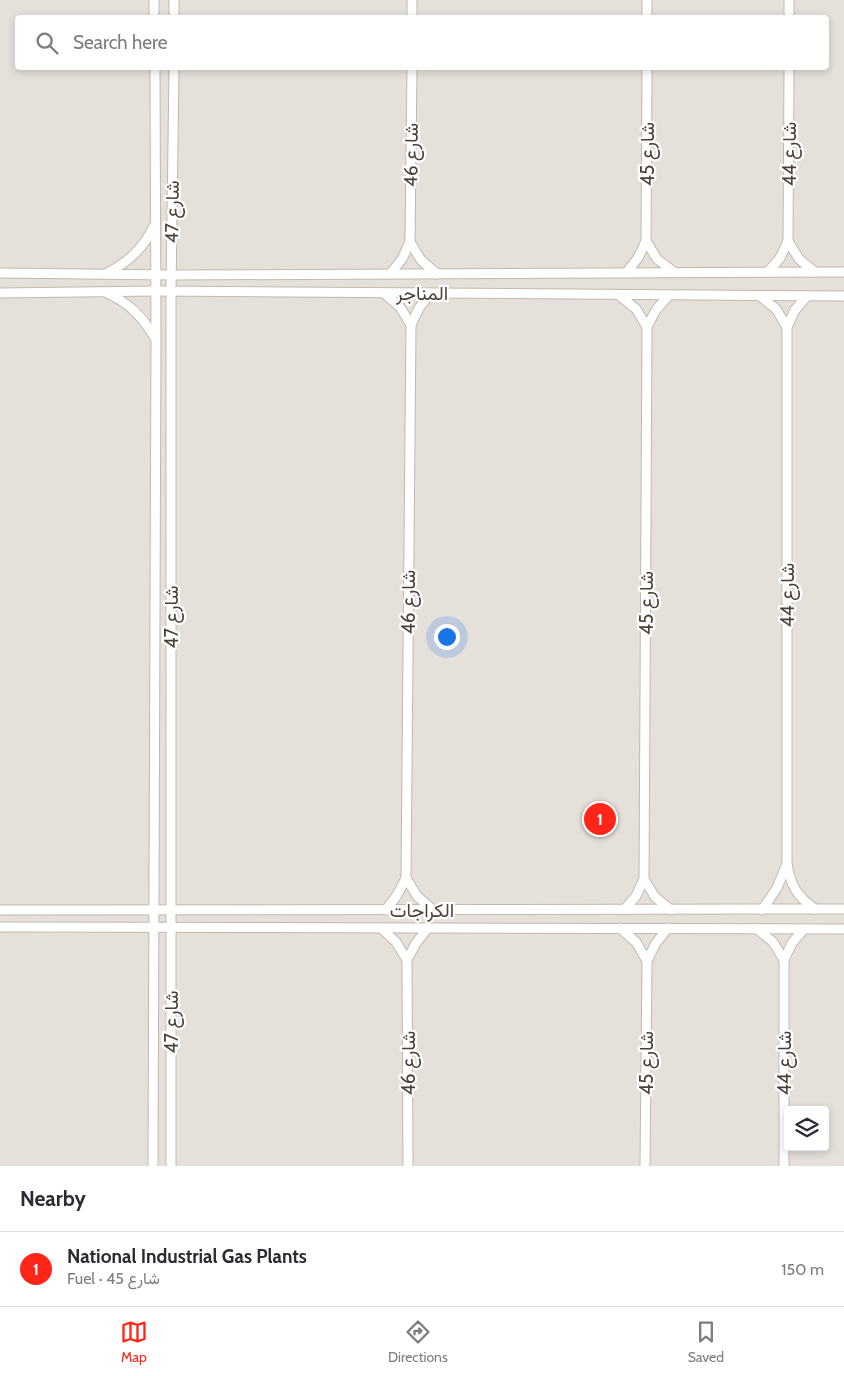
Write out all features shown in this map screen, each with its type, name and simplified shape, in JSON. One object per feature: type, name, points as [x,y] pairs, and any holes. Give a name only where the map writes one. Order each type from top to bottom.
[{"type":"street","points":[[154,0],[154,15]]},
{"type":"street","points":[[174,0],[174,15]]},
{"type":"street","points":[[412,0],[412,15]]},
{"type":"street","points":[[647,0],[647,15]]},
{"type":"street","points":[[789,0],[789,15]]},
{"type":"street","name":"شارع 47","points":[[153,1166],[153,718],[156,340],[154,70]]},
{"type":"street","name":"شارع 47","points":[[171,1166],[171,292],[174,70]]},
{"type":"street","name":"شارع 46","points":[[390,274],[402,259],[410,242],[412,70]]},
{"type":"street","name":"شارع 45","points":[[626,273],[638,258],[646,241],[647,70]]},
{"type":"street","name":"شارع 44","points":[[768,272],[780,258],[788,241],[789,70]]},
{"type":"street","points":[[105,274],[121,266],[135,254],[147,240],[155,224]]},
{"type":"street","points":[[646,241],[657,259],[674,272]]},
{"type":"street","points":[[788,241],[799,259],[816,272]]},
{"type":"street","points":[[410,242],[421,260],[437,274]]},
{"type":"street","name":"المناجر","points":[[0,273],[172,275],[844,272]]},
{"type":"street","points":[[104,292],[117,298],[135,311],[149,327],[156,340]]},
{"type":"street","name":"المناجر","points":[[0,293],[171,292],[844,296]]},
{"type":"street","points":[[384,293],[400,306],[410,325]]},
{"type":"street","name":"شارع 46","points":[[386,910],[398,895],[406,878],[410,325],[419,308],[431,293]]},
{"type":"street","points":[[620,295],[636,309],[647,327]]},
{"type":"street","points":[[647,327],[656,310],[668,296]]},
{"type":"street","points":[[760,296],[776,309],[787,327]]},
{"type":"street","name":"شارع 44","points":[[807,296],[795,310],[787,327],[787,863],[789,877],[794,890],[803,901],[815,909]]},
{"type":"street","name":"شارع 45","points":[[624,910],[636,896],[644,879],[647,327]]},
{"type":"street","name":"شارع 44","points":[[762,910],[777,888],[787,863]]},
{"type":"street","points":[[406,878],[417,896],[433,910]]},
{"type":"street","points":[[644,879],[655,897],[671,910]]},
{"type":"street","name":"الكراجات","points":[[0,910],[844,909]]},
{"type":"street","name":"الكراجات","points":[[0,927],[844,929]]},
{"type":"street","points":[[380,928],[396,942],[407,960]]},
{"type":"street","points":[[407,960],[416,943],[428,928]]},
{"type":"street","points":[[620,928],[636,942],[647,960],[668,928]]},
{"type":"street","points":[[757,929],[773,942],[784,960]]},
{"type":"street","name":"شارع 44","points":[[784,1166],[784,960],[792,943],[804,929]]},
{"type":"street","name":"شارع 46","points":[[407,960],[408,1166]]},
{"type":"street","name":"شارع 45","points":[[645,1166],[647,960]]},
{"type":"shaded area","points":[[0,0],[844,0],[844,1166],[0,1166]]},
{"type":"place","name":"National Industrial Gas Plants","points":[[600,819]]}]
